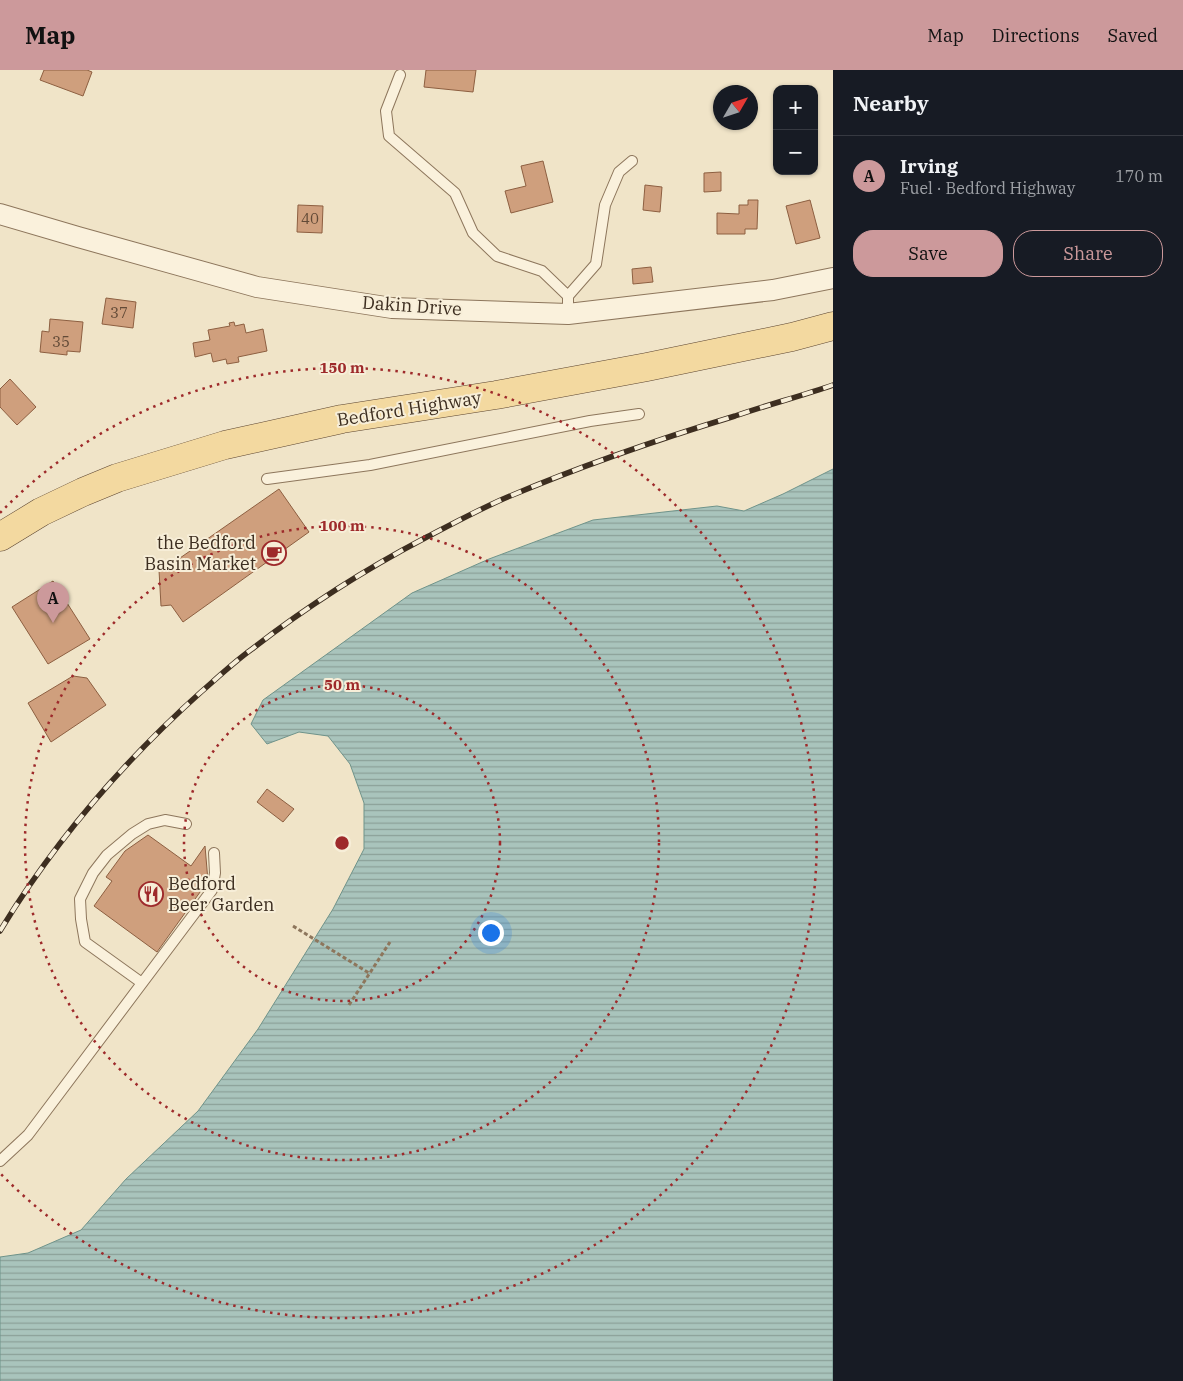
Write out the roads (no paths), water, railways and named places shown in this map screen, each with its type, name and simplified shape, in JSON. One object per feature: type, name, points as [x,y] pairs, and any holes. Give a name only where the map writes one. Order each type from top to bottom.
[{"type":"main road","name":"Bedford Highway","points":[[0,537],[41,512],[82,492],[117,478],[225,445],[342,419],[496,395],[647,367],[792,337],[833,326]]},
{"type":"street","name":"Dakin Drive","points":[[0,214],[257,287],[392,308],[568,305],[773,290],[833,278]]},
{"type":"lane","points":[[400,75],[386,111],[389,136],[455,193],[473,233],[497,256],[542,271],[568,305],[596,264],[604,205],[619,172],[632,161]]},
{"type":"lane","points":[[267,479],[370,465],[590,421],[638,414]]},
{"type":"lane","points":[[142,983],[85,942],[80,919],[80,899],[92,873],[108,855],[132,834],[148,824],[165,820],[186,824]]},
{"type":"lane","points":[[0,1162],[28,1136],[212,890],[216,873],[214,853]]},
{"type":"water","points":[[833,469],[833,1381],[0,1381],[0,1257],[28,1253],[81,1230],[126,1179],[198,1111],[258,1029],[333,909],[364,849],[364,803],[350,764],[328,736],[299,732],[267,744],[251,724],[263,700],[412,593],[489,559],[593,520],[717,506],[744,511]]},
{"type":"railway","points":[[0,931],[43,866],[67,835],[144,746],[239,659],[293,618],[380,563],[503,499],[647,444],[833,385]]},
{"type":"place","name":"the Bedford Basin Market","points":[[274,553]]},
{"type":"place","name":"Irving","points":[[53,623]]},
{"type":"place","name":"Bedford Beer Garden","points":[[151,894]]}]
